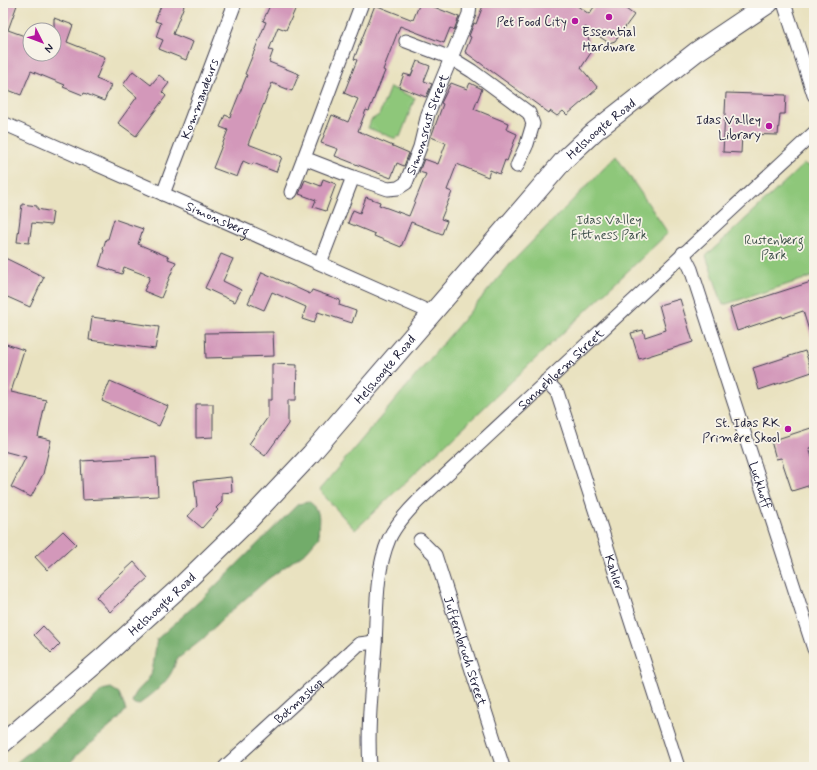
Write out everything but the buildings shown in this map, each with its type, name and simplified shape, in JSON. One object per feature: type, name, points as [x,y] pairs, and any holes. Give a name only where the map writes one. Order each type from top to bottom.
[{"type":"main road","name":"Helshoogte Road","points":[[3,743],[131,632],[246,523],[311,454],[565,159],[595,131],[696,52],[769,3]]},
{"type":"street","name":"Kommandeurs","points":[[163,194],[235,3]]},
{"type":"street","points":[[291,192],[362,3]]},
{"type":"street","name":"Simonsrust Street","points":[[304,158],[352,177],[388,189],[398,188],[406,183],[420,147],[428,114],[469,14],[470,3]]},
{"type":"street","points":[[784,3],[814,95]]},
{"type":"street","name":"Simonsrust Street","points":[[406,41],[451,58],[472,70],[529,113],[533,124],[527,144],[517,166]]},
{"type":"street","name":"Simonsberg","points":[[3,123],[432,313]]},
{"type":"street","name":"Sonnebloem Street","points":[[370,767],[370,712],[377,597],[383,558],[390,538],[402,518],[419,500],[546,381],[814,133]]},
{"type":"street","points":[[320,263],[352,177]]},
{"type":"street","name":"Luckhoff","points":[[683,253],[692,269],[814,649]]},
{"type":"street","name":"Kahler","points":[[546,381],[557,392],[678,767]]},
{"type":"street","name":"Juffernbruch Street","points":[[420,540],[435,555],[503,767]]},
{"type":"street","name":"Botmaskop","points":[[225,767],[359,644],[375,642]]},
{"type":"green space","points":[[390,87],[415,98],[400,137],[397,136],[396,139],[368,128],[371,120],[379,115]]},
{"type":"green space","name":"Idas Valley Fittness Park","points":[[616,156],[668,233],[355,530],[319,490],[512,262]]},
{"type":"green space","name":"Rustenberg Park","points":[[804,164],[814,168],[814,276],[723,305],[706,256]]},
{"type":"green space","points":[[308,502],[318,513],[319,537],[307,551],[268,579],[222,619],[203,639],[176,660],[171,674],[162,686],[138,705],[132,703],[135,694],[151,674],[157,639],[203,598],[298,504]]},
{"type":"green space","points":[[111,688],[119,693],[126,710],[118,720],[79,753],[66,767],[11,767],[89,703],[102,690]]},
{"type":"place","name":"Essential Hardware","points":[[609,17]]},
{"type":"place","name":"Pet Food City","points":[[575,21]]},
{"type":"place","name":"Idas Valley Library","points":[[769,126]]},
{"type":"place","name":"St. Idas RK Primêre Skool","points":[[788,429]]}]
